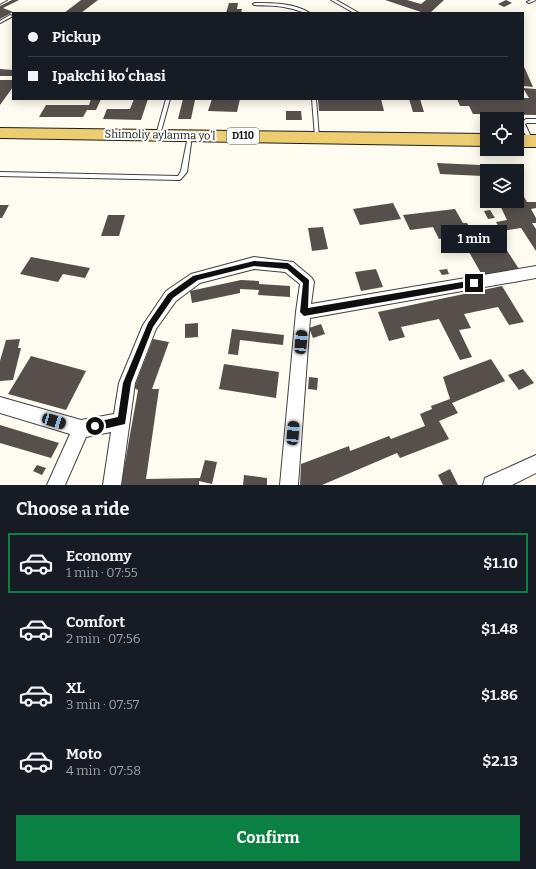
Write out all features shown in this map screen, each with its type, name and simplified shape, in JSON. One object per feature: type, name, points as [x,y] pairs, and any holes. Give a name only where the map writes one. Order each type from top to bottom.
[{"type":"main road","name":"Shimoliy aylanma yoʻl","points":[[0,132],[480,140]]},
{"type":"street","points":[[0,2],[4,0]]},
{"type":"street","points":[[112,485],[127,383],[150,325],[171,296],[196,278],[254,263],[288,266],[307,282],[289,485]]},
{"type":"street","points":[[304,312],[536,272]]},
{"type":"street","points":[[0,405],[81,429],[122,421]]},
{"type":"street","points":[[56,485],[81,429]]},
{"type":"street","points":[[492,485],[536,464]]},
{"type":"lane","points":[[333,0],[355,12]]},
{"type":"lane","points":[[529,2],[534,0]]},
{"type":"lane","points":[[255,4],[280,4],[298,8],[306,12]]},
{"type":"lane","points":[[0,22],[11,16]]},
{"type":"lane","points":[[158,135],[168,100]]},
{"type":"lane","points":[[314,100],[316,138]]},
{"type":"lane","points":[[528,141],[522,124],[526,121],[536,121]]},
{"type":"lane","points":[[0,174],[179,178],[184,172],[190,136]]},
{"type":"building","points":[[12,0],[19,0],[3,8],[13,12],[0,19],[0,6]]},
{"type":"building","points":[[81,0],[98,0],[82,12],[65,12]]},
{"type":"building","points":[[385,0],[407,0],[421,4],[426,0],[444,0],[431,12],[421,12]]},
{"type":"building","points":[[506,0],[512,3],[504,7],[498,4]]},
{"type":"building","points":[[229,3],[238,3],[237,9],[242,9],[241,12],[226,12]]},
{"type":"building","points":[[524,67],[526,71],[533,87],[524,86]]},
{"type":"building","points":[[0,69],[12,70],[12,76],[0,76]]},
{"type":"building","points":[[0,80],[12,80],[12,88],[0,105]]},
{"type":"building","points":[[524,88],[536,89],[536,115],[524,115],[524,112],[480,112],[480,114],[473,114],[469,106],[460,106],[457,100],[524,100],[524,98],[529,98]]},
{"type":"building","points":[[91,100],[101,100],[96,110],[87,110],[83,117],[39,117],[46,105],[89,105]]},
{"type":"building","points":[[134,100],[148,100],[141,120],[103,119],[107,109],[130,109]]},
{"type":"building","points":[[183,100],[195,100],[191,119],[178,119]]},
{"type":"building","points":[[212,100],[240,100],[237,112],[208,111]]},
{"type":"building","points":[[318,100],[381,100],[384,111],[319,111]]},
{"type":"building","points":[[409,100],[420,100],[424,112],[413,112]]},
{"type":"building","points":[[286,111],[301,111],[302,120],[286,120]]},
{"type":"building","points":[[437,163],[480,165],[480,176],[440,174]]},
{"type":"building","points":[[524,197],[527,202],[536,202],[536,208],[531,209],[536,218],[536,223],[532,223],[536,229],[536,251],[521,228],[501,231],[496,222],[507,220],[501,208],[524,208]]},
{"type":"building","points":[[393,203],[401,219],[360,225],[353,209]]},
{"type":"building","points":[[0,205],[9,205],[2,218],[0,218]]},
{"type":"building","points":[[455,209],[463,223],[467,223],[484,252],[506,249],[519,269],[482,275],[460,236],[439,239],[433,227],[410,230],[403,215]]},
{"type":"building","points":[[490,210],[495,218],[488,219],[484,211]]},
{"type":"building","points":[[108,215],[125,215],[119,236],[101,236]]},
{"type":"building","points":[[323,227],[328,249],[312,251],[308,228]]},
{"type":"building","points":[[31,257],[90,268],[85,278],[63,274],[58,282],[20,274]]},
{"type":"building","points":[[376,269],[383,287],[361,291],[355,272]]},
{"type":"building","points":[[447,269],[449,274],[442,275],[439,270]]},
{"type":"building","points":[[241,280],[259,281],[259,284],[290,286],[290,297],[258,295],[259,290],[240,289],[240,293],[192,303],[190,291]]},
{"type":"building","points":[[502,286],[524,322],[509,325],[498,307],[464,314],[471,328],[459,330],[472,357],[460,360],[439,319],[401,327],[405,337],[389,341],[378,312]]},
{"type":"building","points":[[198,323],[198,337],[185,338],[185,324]]},
{"type":"building","points":[[321,324],[325,334],[313,338],[309,328]]},
{"type":"building","points":[[232,329],[284,335],[283,345],[240,340],[238,355],[228,354]]},
{"type":"building","points":[[20,339],[18,348],[21,348],[13,380],[0,381],[0,361],[6,340]]},
{"type":"building","points":[[153,339],[169,342],[152,389],[159,389],[146,479],[200,478],[205,460],[217,462],[212,484],[199,481],[199,485],[121,485],[138,390],[134,388]]},
{"type":"building","points":[[31,356],[86,371],[66,410],[8,394]]},
{"type":"building","points":[[491,359],[505,381],[452,403],[458,413],[439,421],[449,439],[400,458],[397,453],[322,485],[300,485],[301,464],[349,446],[350,451],[389,436],[391,439],[425,426],[420,414],[432,409],[431,406],[450,399],[443,377]]},
{"type":"building","points":[[224,364],[279,372],[276,398],[219,389]]},
{"type":"building","points":[[523,369],[534,383],[519,390],[508,375]]},
{"type":"building","points":[[309,377],[318,378],[317,390],[308,389]]},
{"type":"building","points":[[0,425],[59,443],[51,458],[0,443]]},
{"type":"building","points":[[37,465],[46,468],[42,475],[33,471]]},
{"type":"building","points":[[450,469],[458,485],[443,485],[438,475]]},
{"type":"building","points":[[244,475],[267,478],[267,485],[243,485]]},
{"type":"route","points":[[95,426],[122,421],[127,383],[150,325],[171,296],[196,278],[254,263],[288,266],[307,282],[304,312],[474,283]]}]
